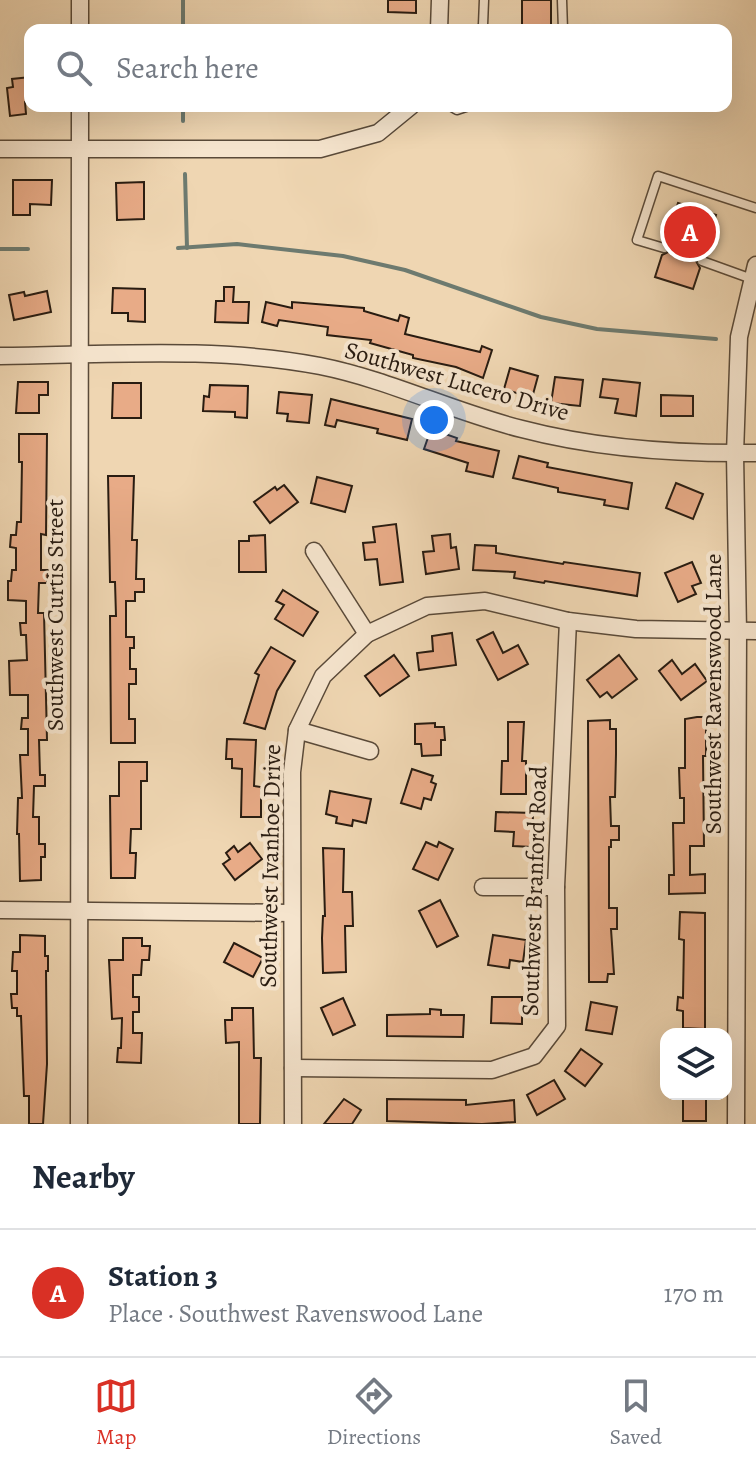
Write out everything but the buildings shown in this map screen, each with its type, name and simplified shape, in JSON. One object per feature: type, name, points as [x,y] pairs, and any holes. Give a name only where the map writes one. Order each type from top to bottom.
[{"type":"street","points":[[80,0],[80,24]]},
{"type":"street","points":[[439,24],[440,0]]},
{"type":"street","name":"Southwest Curtis Street","points":[[79,1124],[80,112]]},
{"type":"street","points":[[0,149],[320,149],[378,133],[404,112]]},
{"type":"street","name":"Southwest Ravenswood Lane","points":[[736,1124],[738,632],[735,454],[739,337],[754,272]]},
{"type":"street","name":"Southwest Lucero Drive","points":[[0,356],[239,355],[319,366],[381,381],[520,429],[605,446],[756,453]]},
{"type":"street","points":[[314,551],[367,634]]},
{"type":"street","name":"Southwest Ivanhoe Drive","points":[[293,1124],[292,772],[297,730],[323,676],[367,634],[427,606],[485,601],[568,621],[636,629],[756,631]]},
{"type":"street","name":"Southwest Branford Road","points":[[293,1068],[492,1070],[534,1056],[557,1026],[556,887],[568,621]]},
{"type":"street","points":[[297,730],[370,751]]},
{"type":"street","points":[[483,887],[556,887]]},
{"type":"street","points":[[0,910],[291,913]]},
{"type":"lane","points":[[483,24],[484,0]]},
{"type":"lane","points":[[562,0],[563,24]]},
{"type":"lane","points":[[664,248],[637,240],[658,176],[756,208]]},
{"type":"lane","points":[[702,261],[754,272]]},
{"type":"waterway","points":[[183,0],[183,24]]},
{"type":"waterway","points":[[183,112],[183,121]]},
{"type":"waterway","points":[[185,174],[187,248]]},
{"type":"waterway","points":[[178,248],[237,244],[343,256],[405,270],[541,317],[597,329],[716,339]]},
{"type":"waterway","points":[[0,249],[28,249]]},
{"type":"place","name":"Station 3","points":[[690,232]]}]
